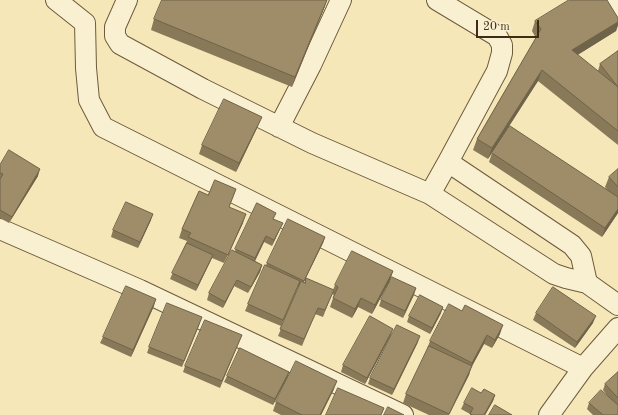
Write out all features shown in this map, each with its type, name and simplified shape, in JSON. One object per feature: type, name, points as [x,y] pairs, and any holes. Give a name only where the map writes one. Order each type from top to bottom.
[{"type":"street","points":[[56,0],[85,23],[86,68],[89,100],[103,126],[583,368]]},
{"type":"street","points":[[127,0],[115,27],[115,36],[120,44],[203,89],[312,143],[430,194],[554,274],[587,283],[618,306]]},
{"type":"street","points":[[279,127],[342,0]]},
{"type":"street","points":[[430,194],[497,71],[502,53],[502,45],[497,36],[437,0]]},
{"type":"street","points":[[610,0],[618,12]]},
{"type":"street","points":[[448,162],[572,245],[581,256],[587,283]]},
{"type":"street","points":[[0,229],[140,290],[403,415]]},
{"type":"street","points":[[549,415],[583,368],[618,328]]},
{"type":"building","points":[[162,0],[327,0],[295,77],[154,19]]},
{"type":"building","points":[[569,0],[607,0],[618,18],[618,22],[572,50],[618,87],[618,131],[542,70],[492,148],[477,139],[541,29],[535,21]]},
{"type":"building","points":[[618,51],[618,87],[600,64]]},
{"type":"building","points":[[224,99],[262,117],[239,163],[202,145]]},
{"type":"building","points":[[510,126],[618,197],[618,209],[605,228],[492,153]]},
{"type":"building","points":[[9,150],[40,169],[12,217],[0,210],[0,179],[3,174],[0,173],[0,165]]},
{"type":"building","points":[[618,169],[618,187],[609,177]]},
{"type":"building","points":[[215,180],[236,189],[229,207],[246,214],[228,255],[188,237],[191,233],[182,229],[199,191],[208,195]]},
{"type":"building","points":[[126,202],[153,214],[140,242],[113,230]]},
{"type":"building","points":[[257,203],[276,213],[273,219],[283,223],[274,240],[266,236],[255,258],[235,249]]},
{"type":"building","points":[[288,219],[325,237],[304,281],[267,263]]},
{"type":"building","points":[[187,243],[213,255],[198,285],[172,273]]},
{"type":"building","points":[[232,250],[262,265],[251,287],[237,280],[225,302],[209,293]]},
{"type":"building","points":[[352,251],[393,271],[375,305],[361,298],[355,309],[333,298],[338,287],[335,285]]},
{"type":"building","points":[[265,265],[300,281],[283,320],[248,304]]},
{"type":"building","points":[[392,277],[416,288],[405,311],[381,300]]},
{"type":"building","points":[[306,278],[334,290],[325,310],[318,308],[304,339],[280,329],[301,281],[305,283]]},
{"type":"building","points":[[126,286],[156,299],[133,350],[103,337]]},
{"type":"building","points":[[553,287],[596,316],[577,342],[536,313]]},
{"type":"building","points":[[420,295],[443,307],[432,328],[409,316]]},
{"type":"building","points":[[167,303],[202,317],[184,361],[149,347]]},
{"type":"building","points":[[449,304],[462,311],[465,305],[503,325],[495,340],[487,335],[472,363],[430,341]]},
{"type":"building","points":[[370,316],[393,329],[367,378],[343,365]]},
{"type":"building","points":[[205,320],[242,335],[222,381],[185,366]]},
{"type":"building","points":[[397,325],[420,336],[394,389],[370,378]]},
{"type":"building","points":[[429,346],[472,366],[449,414],[406,394]]},
{"type":"building","points":[[240,348],[289,372],[275,399],[227,376]]},
{"type":"building","points":[[296,361],[337,381],[320,415],[302,415],[276,402]]},
{"type":"building","points":[[618,372],[618,398],[605,384]]},
{"type":"building","points":[[338,388],[384,408],[381,415],[326,415]]},
{"type":"building","points":[[472,388],[481,393],[484,389],[495,395],[484,415],[470,414],[473,408],[464,403]]},
{"type":"building","points":[[601,390],[618,405],[618,415],[603,415],[589,403]]},
{"type":"building","points":[[495,405],[512,415],[489,415]]},
{"type":"building","points":[[388,407],[404,415],[384,415]]}]
